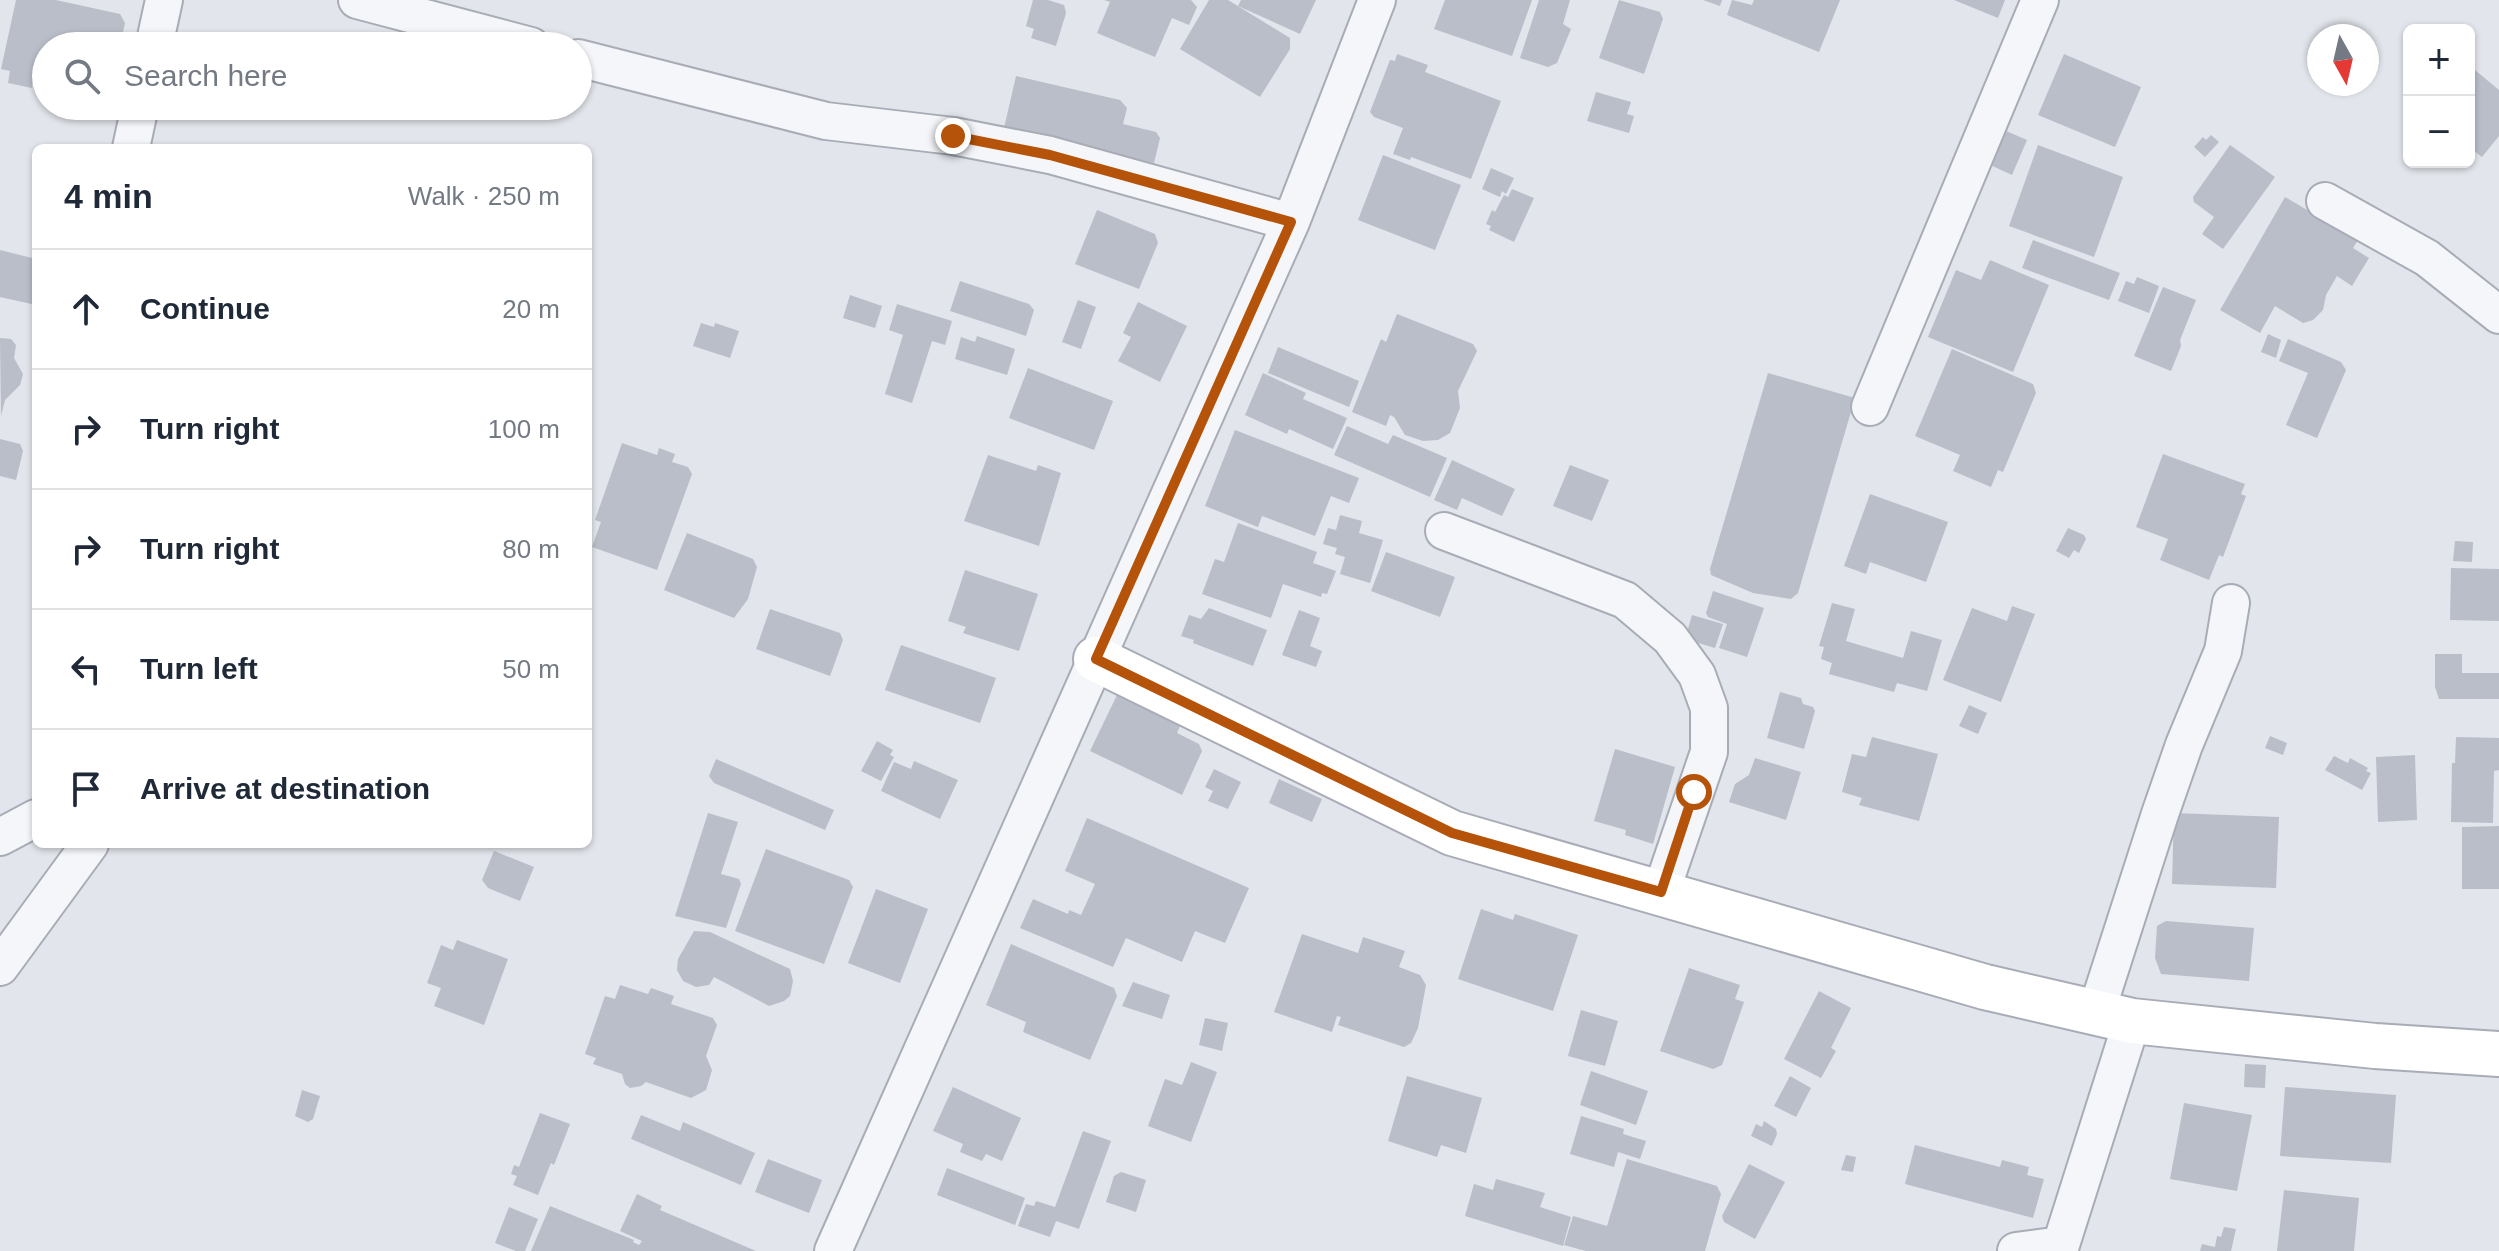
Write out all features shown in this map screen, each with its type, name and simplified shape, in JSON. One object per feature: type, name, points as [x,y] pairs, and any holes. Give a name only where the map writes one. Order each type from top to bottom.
[{"type":"street","points":[[157,32],[164,0]]},
{"type":"street","points":[[357,0],[478,32]]},
{"type":"street","points":[[833,1251],[1291,222],[1377,0]]},
{"type":"street","points":[[1870,407],[2040,0]]},
{"type":"street","points":[[592,62],[826,121],[953,136],[1050,155],[1291,222]]},
{"type":"street","points":[[132,144],[137,120]]},
{"type":"street","points":[[2325,201],[2427,258],[2499,315]]},
{"type":"street","points":[[1444,531],[1625,600],[1670,638],[1697,675],[1709,708],[1709,752],[1661,892]]},
{"type":"street","points":[[2016,1251],[2060,1248],[2160,814],[2223,651],[2231,603]]},
{"type":"street","points":[[1096,659],[1452,833],[1985,987],[2114,1017],[2375,1046],[2499,1054]]},
{"type":"street","points":[[0,837],[32,820]]},
{"type":"street","points":[[0,967],[87,848]]},
{"type":"building","points":[[16,0],[56,0],[120,14],[125,23],[123,32],[32,32],[32,88],[8,83],[10,71],[1,69]]},
{"type":"building","points":[[1033,0],[1064,5],[1066,13],[1056,46],[1031,38],[1034,29],[1026,26]]},
{"type":"building","points":[[1104,0],[1191,0],[1197,7],[1189,25],[1172,18],[1155,57],[1097,33],[1110,2]]},
{"type":"building","points":[[1209,0],[1228,0],[1290,38],[1290,49],[1260,97],[1180,49]]},
{"type":"building","points":[[1241,0],[1316,0],[1300,34],[1238,6]]},
{"type":"building","points":[[1445,0],[1532,0],[1512,56],[1434,29]]},
{"type":"building","points":[[1539,0],[1570,0],[1563,24],[1571,29],[1557,63],[1548,67],[1520,58]]},
{"type":"building","points":[[1619,0],[1660,12],[1663,19],[1644,74],[1599,58]]},
{"type":"building","points":[[1703,0],[1722,0],[1720,6]]},
{"type":"building","points":[[1732,0],[1752,5],[1754,0],[1840,0],[1819,52],[1727,15]]},
{"type":"building","points":[[1954,0],[2005,0],[1998,18]]},
{"type":"building","points":[[1397,54],[1428,65],[1425,72],[1501,101],[1471,179],[1411,157],[1410,160],[1393,154],[1403,128],[1374,117],[1370,112],[1390,60],[1395,61]]},
{"type":"building","points":[[2064,54],[2141,87],[2115,147],[2038,115]]},
{"type":"building","points":[[2475,70],[2499,90],[2499,136],[2482,157],[2475,152]]},
{"type":"building","points":[[1016,76],[1120,100],[1127,108],[1123,124],[1156,132],[1160,138],[1154,163],[1004,128]]},
{"type":"building","points":[[1596,92],[1631,102],[1627,114],[1634,116],[1629,133],[1587,121]]},
{"type":"building","points":[[2004,130],[2027,140],[2012,175],[1986,163]]},
{"type":"building","points":[[2211,135],[2219,142],[2205,157],[2194,147],[2203,137],[2206,140]]},
{"type":"building","points":[[2038,145],[2123,177],[2094,257],[2009,226]]},
{"type":"building","points":[[2230,145],[2275,177],[2223,249],[2202,234],[2214,217],[2194,202],[2193,197]]},
{"type":"building","points":[[1383,155],[1461,185],[1435,250],[1358,220]]},
{"type":"building","points":[[1491,168],[1514,178],[1506,194],[1502,191],[1500,197],[1482,189]]},
{"type":"building","points":[[1512,189],[1534,198],[1514,242],[1489,230],[1491,226],[1486,224],[1492,210],[1495,212],[1504,195],[1508,197]]},
{"type":"building","points":[[2285,197],[2358,240],[2353,248],[2369,258],[2352,286],[2337,276],[2326,295],[2323,310],[2313,320],[2303,323],[2275,306],[2260,333],[2220,310]]},
{"type":"building","points":[[1097,210],[1155,234],[1158,243],[1139,289],[1075,264]]},
{"type":"building","points":[[2033,240],[2120,273],[2109,300],[2022,268]]},
{"type":"building","points":[[0,250],[32,258],[32,304],[0,297]]},
{"type":"building","points":[[1990,260],[2049,285],[2013,372],[1928,337],[1956,270],[1981,280]]},
{"type":"building","points":[[2137,277],[2159,286],[2149,313],[2118,301],[2126,281],[2134,284]]},
{"type":"building","points":[[960,281],[1029,304],[1034,310],[1026,336],[950,311]]},
{"type":"building","points":[[2163,287],[2196,300],[2171,371],[2134,356]]},
{"type":"building","points":[[850,295],[882,306],[875,328],[843,318]]},
{"type":"building","points":[[1078,300],[1096,307],[1081,349],[1062,342]]},
{"type":"building","points":[[1138,302],[1187,326],[1160,382],[1118,361],[1131,337],[1123,333]]},
{"type":"building","points":[[897,304],[952,321],[945,345],[932,341],[912,403],[885,394],[903,335],[889,330]]},
{"type":"building","points":[[1397,314],[1473,344],[1477,351],[1458,391],[1460,408],[1450,433],[1438,440],[1423,441],[1405,435],[1390,415],[1386,426],[1352,412],[1381,339],[1386,342]]},
{"type":"building","points":[[701,323],[714,327],[715,323],[739,331],[730,358],[693,346]]},
{"type":"building","points":[[2268,334],[2281,340],[2276,358],[2261,352]]},
{"type":"building","points":[[977,336],[1015,349],[1007,375],[955,359],[961,337],[975,342]]},
{"type":"building","points":[[0,338],[11,339],[16,345],[14,358],[23,374],[20,385],[5,400],[1,416]]},
{"type":"building","points":[[2288,339],[2341,362],[2346,370],[2317,438],[2286,425],[2308,373],[2279,361]]},
{"type":"building","points":[[1278,347],[1359,381],[1349,407],[1268,373]]},
{"type":"building","points":[[1952,349],[2033,384],[2036,393],[2003,472],[1998,470],[1991,487],[1953,471],[1960,455],[1915,436]]},
{"type":"building","points":[[1028,368],[1113,401],[1094,450],[1009,418]]},
{"type":"building","points":[[1263,373],[1306,393],[1303,399],[1347,418],[1333,449],[1289,429],[1287,434],[1245,415]]},
{"type":"building","points":[[1768,373],[1855,398],[1798,593],[1791,599],[1753,593],[1711,575],[1710,569]]},
{"type":"building","points":[[1347,426],[1388,444],[1393,435],[1447,458],[1430,497],[1334,455]]},
{"type":"building","points":[[1235,430],[1359,478],[1349,503],[1331,496],[1315,536],[1262,516],[1258,527],[1205,506]]},
{"type":"building","points":[[0,439],[20,444],[23,451],[16,480],[0,476]]},
{"type":"building","points":[[622,443],[657,455],[659,448],[675,454],[672,462],[688,467],[692,474],[657,570],[592,547],[601,522],[595,520]]},
{"type":"building","points":[[2163,454],[2245,484],[2241,494],[2246,496],[2223,557],[2219,555],[2209,580],[2160,560],[2168,539],[2136,527]]},
{"type":"building","points":[[988,455],[1036,471],[1038,465],[1061,473],[1039,546],[964,521]]},
{"type":"building","points":[[1452,460],[1515,489],[1502,516],[1462,498],[1457,510],[1434,500]]},
{"type":"building","points":[[1570,465],[1609,480],[1592,521],[1553,506]]},
{"type":"building","points":[[1870,494],[1948,522],[1926,582],[1870,562],[1866,574],[1844,566]]},
{"type":"building","points":[[1340,515],[1362,521],[1359,533],[1383,540],[1370,583],[1340,574],[1345,557],[1335,554],[1337,548],[1323,544],[1328,528],[1336,530]]},
{"type":"building","points":[[1238,523],[1317,552],[1313,563],[1336,571],[1327,594],[1322,593],[1321,597],[1283,584],[1271,618],[1202,594],[1215,559],[1224,562]]},
{"type":"building","points":[[2068,528],[2086,539],[2079,553],[2074,550],[2069,558],[2056,551]]},
{"type":"building","points":[[687,533],[753,559],[757,567],[748,599],[734,618],[664,590]]},
{"type":"building","points":[[2455,541],[2473,542],[2472,562],[2453,561]]},
{"type":"building","points":[[1386,552],[1455,577],[1440,617],[1371,591]]},
{"type":"building","points":[[2451,568],[2499,569],[2499,621],[2450,620]]},
{"type":"building","points":[[965,570],[1038,594],[1019,651],[963,633],[966,627],[948,621]]},
{"type":"building","points":[[1713,591],[1764,608],[1747,657],[1719,648],[1727,624],[1708,617],[1706,613]]},
{"type":"building","points":[[1832,603],[1855,609],[1846,641],[1903,658],[1911,631],[1942,640],[1927,691],[1897,683],[1894,692],[1829,674],[1832,663],[1821,659],[1824,647],[1819,646]]},
{"type":"building","points":[[2012,606],[2035,614],[2001,702],[1943,680],[1972,608],[2007,621]]},
{"type":"building","points":[[1209,608],[1267,630],[1253,666],[1181,636],[1189,615],[1201,619]]},
{"type":"building","points":[[770,609],[840,633],[843,640],[830,676],[756,649]]},
{"type":"building","points":[[1299,610],[1320,618],[1310,646],[1322,651],[1316,667],[1282,655]]},
{"type":"building","points":[[1692,615],[1723,624],[1715,648],[1685,639]]},
{"type":"building","points":[[901,645],[996,678],[980,723],[885,690]]},
{"type":"building","points":[[2435,654],[2462,654],[2462,673],[2499,673],[2499,699],[2439,699],[2435,687]]},
{"type":"building","points":[[1780,692],[1801,698],[1803,704],[1813,707],[1815,711],[1804,749],[1767,738]]},
{"type":"building","points":[[1117,695],[1144,708],[1148,702],[1183,719],[1177,733],[1199,744],[1202,751],[1182,795],[1090,751]]},
{"type":"building","points":[[1969,705],[1987,713],[1978,734],[1959,726]]},
{"type":"building","points":[[2270,736],[2287,743],[2283,755],[2265,748]]},
{"type":"building","points":[[1872,737],[1938,754],[1919,821],[1859,805],[1862,798],[1842,792],[1852,754],[1866,757]]},
{"type":"building","points":[[2456,737],[2499,738],[2499,770],[2494,771],[2493,823],[2451,822],[2452,763],[2455,763]]},
{"type":"building","points":[[877,741],[893,750],[890,755],[894,757],[881,781],[861,771]]},
{"type":"building","points":[[1615,749],[1675,767],[1653,844],[1625,835],[1626,830],[1594,821]]},
{"type":"building","points":[[2415,755],[2417,820],[2378,822],[2376,757]]},
{"type":"building","points":[[2334,756],[2348,763],[2350,758],[2368,768],[2366,771],[2371,773],[2362,790],[2325,770]]},
{"type":"building","points":[[1755,758],[1801,772],[1786,820],[1729,802],[1735,784],[1749,775]]},
{"type":"building","points":[[716,759],[834,810],[825,830],[714,783],[709,776]]},
{"type":"building","points":[[914,761],[958,780],[940,819],[881,791],[894,762],[911,769]]},
{"type":"building","points":[[1214,769],[1241,782],[1228,809],[1208,801],[1213,791],[1205,787]]},
{"type":"building","points":[[1279,779],[1322,799],[1312,822],[1269,803]]},
{"type":"building","points":[[708,813],[738,822],[721,874],[739,879],[741,884],[726,928],[675,916]]},
{"type":"building","points":[[2174,813],[2279,817],[2276,888],[2172,884]]},
{"type":"building","points":[[1087,818],[1249,888],[1225,943],[1195,931],[1182,962],[1126,938],[1113,967],[1020,928],[1033,899],[1068,914],[1069,910],[1081,915],[1095,884],[1065,871]]},
{"type":"building","points":[[2499,826],[2499,889],[2462,889],[2462,827]]},
{"type":"building","points":[[766,849],[849,880],[853,887],[824,964],[735,931]]},
{"type":"building","points":[[494,851],[534,867],[520,901],[488,888],[482,880]]},
{"type":"building","points":[[876,889],[928,909],[900,983],[848,963]]},
{"type":"building","points":[[1481,909],[1513,920],[1515,914],[1578,935],[1553,1011],[1458,979]]},
{"type":"building","points":[[2166,921],[2254,928],[2249,981],[2161,974],[2155,958],[2157,926]]},
{"type":"building","points":[[694,931],[710,932],[790,969],[793,981],[790,996],[769,1006],[714,977],[709,985],[696,987],[683,981],[677,970],[678,959]]},
{"type":"building","points":[[1302,934],[1358,953],[1363,937],[1405,951],[1399,967],[1420,975],[1426,985],[1418,1028],[1411,1043],[1404,1047],[1338,1025],[1341,1017],[1337,1016],[1332,1032],[1274,1012]]},
{"type":"building","points":[[457,940],[508,959],[484,1025],[434,1006],[441,988],[427,983],[441,945],[453,950]]},
{"type":"building","points":[[1011,944],[1114,988],[1117,996],[1090,1060],[1023,1032],[1026,1022],[986,1005]]},
{"type":"building","points":[[1689,968],[1740,985],[1735,999],[1744,1002],[1722,1065],[1713,1069],[1660,1051]]},
{"type":"building","points":[[1133,982],[1170,995],[1162,1019],[1122,1006]]},
{"type":"building","points":[[620,985],[648,994],[651,988],[674,996],[671,1004],[713,1018],[717,1025],[706,1056],[712,1070],[706,1090],[691,1098],[646,1082],[630,1088],[622,1074],[593,1064],[596,1058],[585,1054],[605,996],[615,999]]},
{"type":"building","points":[[1819,991],[1851,1008],[1831,1048],[1836,1051],[1821,1078],[1784,1059]]},
{"type":"building","points":[[1581,1010],[1618,1021],[1605,1066],[1568,1056]]},
{"type":"building","points":[[1205,1018],[1228,1023],[1222,1051],[1199,1045]]},
{"type":"building","points":[[1191,1062],[1217,1072],[1191,1142],[1148,1126],[1165,1079],[1182,1085]]},
{"type":"building","points":[[2245,1064],[2266,1065],[2265,1088],[2244,1087]]},
{"type":"building","points":[[1591,1071],[1648,1091],[1636,1125],[1580,1105]]},
{"type":"building","points":[[1407,1076],[1482,1098],[1466,1153],[1441,1145],[1437,1157],[1388,1141]]},
{"type":"building","points":[[1790,1076],[1811,1088],[1796,1117],[1774,1106]]},
{"type":"building","points":[[953,1087],[1021,1118],[1002,1161],[986,1154],[982,1161],[960,1152],[963,1144],[933,1131]]},
{"type":"building","points":[[2285,1087],[2396,1095],[2391,1163],[2280,1156]]},
{"type":"building","points":[[302,1090],[320,1096],[313,1119],[308,1122],[295,1116]]},
{"type":"building","points":[[2184,1103],[2252,1115],[2237,1191],[2170,1179]]},
{"type":"building","points":[[540,1113],[570,1124],[538,1195],[513,1185],[517,1176],[511,1174],[514,1165],[519,1167]]},
{"type":"building","points":[[641,1115],[680,1131],[683,1122],[755,1153],[741,1185],[631,1139]]},
{"type":"building","points":[[1581,1116],[1624,1129],[1623,1134],[1646,1141],[1640,1159],[1618,1152],[1614,1167],[1570,1154]]},
{"type":"building","points":[[1764,1121],[1776,1129],[1772,1146],[1751,1136],[1756,1124],[1762,1127]]},
{"type":"building","points":[[1083,1131],[1111,1141],[1079,1229],[1056,1221],[1050,1237],[1018,1226],[1026,1204],[1034,1206],[1036,1201],[1055,1207]]},
{"type":"building","points":[[1915,1145],[2000,1167],[2002,1160],[2029,1167],[2027,1175],[2044,1179],[2033,1218],[1905,1184]]},
{"type":"building","points":[[1846,1155],[1856,1157],[1853,1172],[1841,1170]]},
{"type":"building","points":[[768,1159],[822,1180],[809,1213],[755,1192]]},
{"type":"building","points":[[1627,1159],[1717,1186],[1721,1194],[1705,1251],[1586,1251],[1564,1245],[1573,1216],[1607,1226]]},
{"type":"building","points":[[1749,1164],[1785,1182],[1755,1239],[1724,1222],[1722,1216]]},
{"type":"building","points":[[947,1168],[1025,1198],[1015,1225],[937,1195]]},
{"type":"building","points":[[1121,1172],[1146,1180],[1136,1212],[1106,1202],[1114,1176]]},
{"type":"building","points":[[1496,1179],[1545,1193],[1540,1207],[1571,1217],[1563,1246],[1465,1216],[1474,1184],[1493,1190]]},
{"type":"building","points":[[2284,1190],[2359,1198],[2354,1251],[2277,1251]]},
{"type":"building","points":[[637,1194],[662,1206],[660,1210],[756,1251],[531,1251],[550,1206],[634,1240],[639,1245],[642,1241],[620,1231]]},
{"type":"building","points":[[509,1207],[538,1219],[525,1251],[495,1243]]},
{"type":"building","points":[[2224,1227],[2236,1229],[2231,1251],[2200,1251],[2202,1244],[2215,1247],[2217,1236],[2221,1237]]},
{"type":"route","points":[[953,136],[1050,155],[1291,222],[1096,659],[1452,833],[1661,892],[1694,792]]}]
